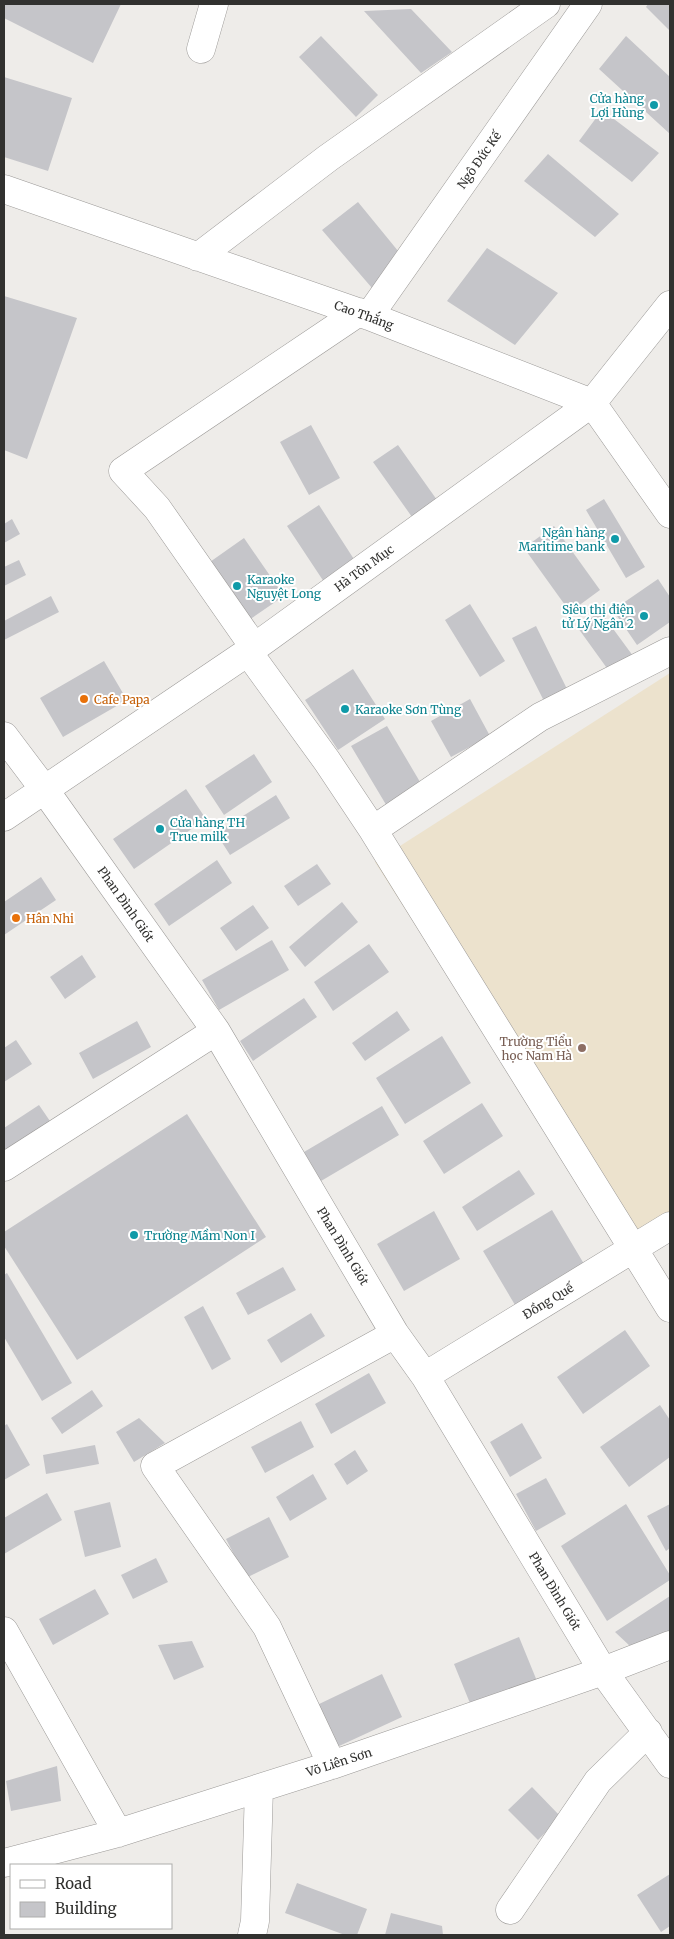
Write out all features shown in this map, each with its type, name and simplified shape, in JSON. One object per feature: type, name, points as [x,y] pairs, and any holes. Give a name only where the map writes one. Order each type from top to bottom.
[{"type":"street","points":[[201,49],[214,4]]},
{"type":"street","name":"Ngô Đức Kế","points":[[364,314],[588,4]]},
{"type":"street","points":[[198,256],[536,5]]},
{"type":"street","name":"Cao Thắng","points":[[4,189],[364,314],[592,403]]},
{"type":"street","name":"Hà Tôn Mục","points":[[4,817],[251,650],[592,403],[670,305]]},
{"type":"street","points":[[364,314],[123,471],[157,508],[373,830],[670,1308]]},
{"type":"street","points":[[592,403],[670,514]]},
{"type":"street","points":[[373,830],[540,717],[670,651]]},
{"type":"street","name":"Phan Đình Giót","points":[[4,736],[44,789],[216,1031],[395,1334],[425,1376],[603,1671],[670,1764]]},
{"type":"street","points":[[4,1166],[216,1031]]},
{"type":"street","name":"Đồng Quế","points":[[425,1376],[670,1226]]},
{"type":"street","points":[[332,1765],[267,1626],[155,1466],[395,1334]]},
{"type":"street","points":[[4,1631],[118,1833]]},
{"type":"street","name":"Võ Liên Sơn","points":[[4,1863],[118,1833],[332,1765],[603,1671],[670,1645]]},
{"type":"street","points":[[510,1910],[598,1781],[648,1732]]},
{"type":"street","points":[[252,1935],[259,1788]]},
{"type":"shaded area","name":"Trường Tiểu học Nam Hà","points":[[670,673],[670,1233],[628,1259],[375,862]]},
{"type":"building","points":[[4,4],[121,4],[93,63],[4,18]]},
{"type":"building","points":[[648,4],[670,4],[670,31],[646,7]]},
{"type":"building","points":[[411,9],[452,52],[421,73],[364,11]]},
{"type":"building","points":[[321,36],[378,95],[356,117],[299,57]]},
{"type":"building","name":"Cửa hàng Lợi Hùng","points":[[626,36],[670,77],[670,134],[599,69]]},
{"type":"building","points":[[4,77],[72,98],[48,171],[4,157]]},
{"type":"building","points":[[602,110],[659,153],[632,182],[579,141]]},
{"type":"building","points":[[548,154],[619,214],[595,237],[524,181]]},
{"type":"building","points":[[358,202],[403,257],[372,288],[322,230]]},
{"type":"building","points":[[487,248],[558,293],[515,345],[447,301]]},
{"type":"building","points":[[4,296],[77,318],[27,459],[4,450]]},
{"type":"building","points":[[311,425],[340,478],[309,495],[280,442]]},
{"type":"building","points":[[398,445],[437,500],[412,517],[373,462]]},
{"type":"building","name":"Ngân hàng Maritime bank","points":[[604,499],[645,567],[626,578],[586,510]]},
{"type":"building","points":[[319,505],[359,567],[328,588],[287,526]]},
{"type":"building","points":[[12,519],[20,534],[4,543],[4,524]]},
{"type":"building","points":[[554,526],[600,590],[570,612],[524,548]]},
{"type":"building","name":"Karaoke Nguyệt Long","points":[[244,538],[284,596],[230,633],[190,576]]},
{"type":"building","points":[[19,560],[26,575],[4,586],[4,567]]},
{"type":"building","name":"Siêu thị điện tử Lý Ngân 2","points":[[658,579],[670,597],[670,622],[637,645],[613,610]]},
{"type":"building","points":[[51,596],[59,612],[4,640],[4,621]]},
{"type":"building","points":[[470,604],[505,661],[480,677],[445,620]]},
{"type":"building","points":[[600,611],[636,660],[609,671],[578,628]]},
{"type":"building","points":[[536,626],[567,689],[544,701],[512,638]]},
{"type":"building","name":"Cafe Papa","points":[[104,661],[127,700],[63,737],[40,698]]},
{"type":"building","name":"Karaoke Sơn Tùng","points":[[353,669],[385,719],[338,750],[305,700]]},
{"type":"building","points":[[470,699],[490,736],[451,757],[431,721]]},
{"type":"building","points":[[387,726],[423,787],[388,808],[351,746]]},
{"type":"building","points":[[254,754],[272,782],[224,815],[205,786]]},
{"type":"building","name":"Cửa hàng TH True milk","points":[[186,789],[206,819],[134,869],[113,839]]},
{"type":"building","points":[[276,795],[290,818],[230,855],[216,833]]},
{"type":"building","points":[[217,860],[232,883],[169,926],[154,904]]},
{"type":"building","points":[[317,864],[331,884],[298,906],[284,886]]},
{"type":"building","name":"Hân Nhi","points":[[41,877],[56,900],[4,935],[4,902]]},
{"type":"building","points":[[342,902],[358,922],[305,967],[289,947]]},
{"type":"building","points":[[253,905],[269,928],[236,951],[220,928]]},
{"type":"building","points":[[272,940],[289,970],[219,1010],[202,980]]},
{"type":"building","points":[[369,944],[389,972],[333,1011],[314,982]]},
{"type":"building","points":[[82,955],[96,977],[65,999],[50,977]]},
{"type":"building","points":[[304,998],[317,1017],[253,1061],[240,1041]]},
{"type":"building","points":[[397,1011],[410,1030],[365,1061],[352,1043]]},
{"type":"building","points":[[137,1021],[151,1047],[93,1079],[79,1053]]},
{"type":"building","points":[[442,1036],[471,1083],[405,1124],[376,1078]]},
{"type":"building","points":[[16,1040],[32,1064],[4,1082],[4,1048]]},
{"type":"building","points":[[482,1103],[503,1136],[444,1174],[423,1141]]},
{"type":"building","points":[[39,1105],[52,1124],[4,1156],[4,1128]]},
{"type":"building","points":[[382,1106],[399,1135],[321,1181],[304,1152]]},
{"type":"building","name":"Trường Mầm Non I","points":[[187,1114],[266,1237],[77,1360],[4,1246],[4,1232]]},
{"type":"building","points":[[519,1170],[535,1194],[477,1231],[462,1207]]},
{"type":"building","points":[[552,1210],[587,1269],[518,1310],[483,1251]]},
{"type":"building","points":[[434,1211],[460,1259],[404,1291],[377,1244]]},
{"type":"building","points":[[283,1267],[296,1290],[248,1315],[236,1293]]},
{"type":"building","points":[[7,1273],[72,1383],[42,1401],[4,1337],[4,1275]]},
{"type":"building","points":[[203,1306],[231,1359],[212,1370],[184,1317]]},
{"type":"building","points":[[311,1313],[325,1336],[281,1363],[267,1340]]},
{"type":"building","points":[[625,1330],[650,1366],[583,1414],[557,1377]]},
{"type":"building","points":[[369,1373],[386,1403],[331,1434],[315,1404]]},
{"type":"building","points":[[92,1390],[103,1406],[62,1434],[51,1418]]},
{"type":"building","points":[[660,1405],[670,1420],[670,1457],[629,1487],[600,1447]]},
{"type":"building","points":[[139,1418],[165,1443],[134,1462],[116,1432]]},
{"type":"building","points":[[301,1421],[314,1447],[265,1473],[251,1447]]},
{"type":"building","points":[[522,1423],[542,1458],[510,1477],[490,1442]]},
{"type":"building","points":[[7,1424],[30,1465],[4,1480],[4,1426]]},
{"type":"building","points":[[95,1445],[99,1464],[46,1474],[43,1455]]},
{"type":"building","points":[[355,1450],[368,1471],[347,1485],[334,1464]]},
{"type":"building","points":[[313,1474],[327,1499],[290,1521],[276,1497]]},
{"type":"building","points":[[546,1478],[566,1514],[536,1531],[516,1494]]},
{"type":"building","points":[[47,1493],[62,1520],[4,1554],[4,1518]]},
{"type":"building","points":[[110,1502],[121,1547],[85,1557],[74,1511]]},
{"type":"building","points":[[626,1504],[670,1575],[670,1580],[607,1621],[561,1546]]},
{"type":"building","points":[[670,1504],[670,1548],[666,1551],[647,1516]]},
{"type":"building","points":[[269,1517],[289,1557],[246,1578],[226,1539]]},
{"type":"building","points":[[156,1558],[168,1582],[133,1599],[121,1575]]},
{"type":"building","points":[[95,1589],[109,1614],[53,1645],[39,1619]]},
{"type":"building","points":[[670,1596],[670,1636],[631,1647],[615,1632]]},
{"type":"building","points":[[519,1637],[539,1686],[474,1713],[454,1664]]},
{"type":"building","points":[[192,1641],[204,1667],[174,1680],[158,1645]]},
{"type":"building","points":[[382,1674],[402,1717],[337,1747],[317,1705]]},
{"type":"building","points":[[57,1766],[61,1801],[11,1811],[6,1781]]},
{"type":"building","points":[[532,1787],[561,1817],[538,1840],[508,1810]]},
{"type":"building","points":[[670,1874],[670,1926],[661,1932],[637,1895]]},
{"type":"building","points":[[297,1883],[367,1909],[357,1935],[345,1935],[285,1913]]},
{"type":"building","points":[[391,1913],[442,1926],[443,1935],[385,1935]]},
{"type":"place","name":"Cửa hàng Lợi Hùng","points":[[654,105]]},
{"type":"place","name":"Ngân hàng Maritime bank","points":[[615,539]]},
{"type":"place","name":"Karaoke Nguyệt Long","points":[[237,586]]},
{"type":"place","name":"Siêu thị điện tử Lý Ngân 2","points":[[644,616]]},
{"type":"place","name":"Cafe Papa","points":[[84,699]]},
{"type":"place","name":"Karaoke Sơn Tùng","points":[[345,709]]},
{"type":"place","name":"Cửa hàng TH True milk","points":[[160,829]]},
{"type":"place","name":"Hân Nhi","points":[[16,918]]},
{"type":"place","name":"Trường Tiểu học Nam Hà","points":[[582,1048]]},
{"type":"place","name":"Trường Mầm Non I","points":[[134,1235]]}]
